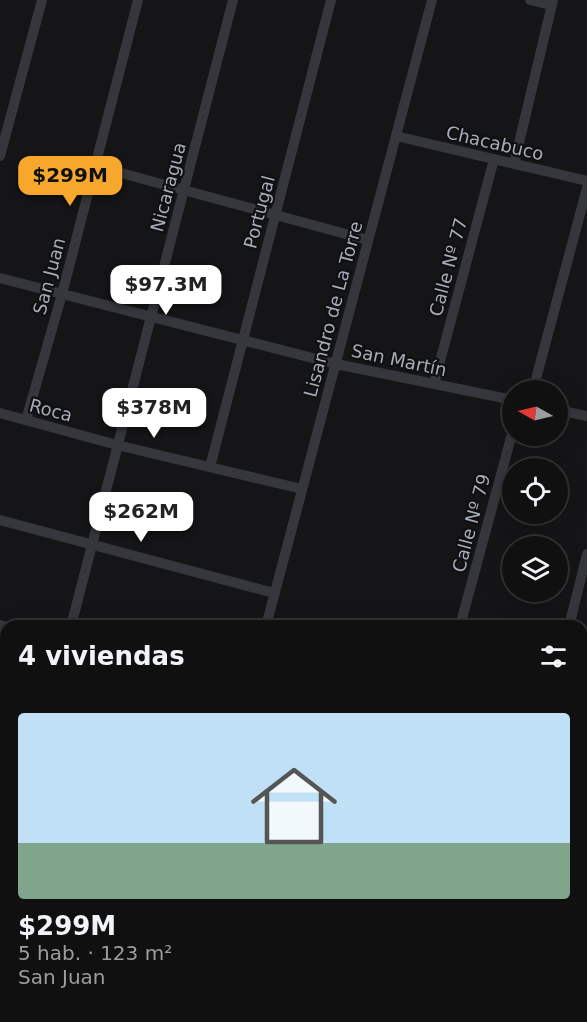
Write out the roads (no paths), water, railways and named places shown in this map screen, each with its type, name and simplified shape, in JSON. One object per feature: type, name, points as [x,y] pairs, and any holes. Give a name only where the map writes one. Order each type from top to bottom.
[{"type":"street","points":[[0,156],[42,0]]},
{"type":"street","name":"San Juan","points":[[26,420],[62,294],[138,0]]},
{"type":"street","name":"Nicaragua","points":[[73,620],[233,0]]},
{"type":"street","name":"Portugal","points":[[210,466],[331,0]]},
{"type":"street","points":[[419,0],[431,2]]},
{"type":"street","points":[[514,164],[552,3],[530,0]]},
{"type":"street","name":"Lisandro de La Torre","points":[[267,620],[431,2]]},
{"type":"street","name":"Chacabuco","points":[[396,136],[587,181]]},
{"type":"street","name":"Calle Nº 77","points":[[434,384],[494,159]]},
{"type":"street","points":[[95,166],[368,240]]},
{"type":"street","points":[[536,380],[587,188]]},
{"type":"street","name":"San Martín","points":[[0,278],[336,364],[502,398]]},
{"type":"street","points":[[568,412],[587,416]]},
{"type":"street","name":"Roca","points":[[0,413],[117,445],[302,489]]},
{"type":"street","name":"Calle Nº 79","points":[[462,620],[509,446]]},
{"type":"street","points":[[0,520],[274,593]]},
{"type":"street","points":[[570,620],[587,554]]}]
